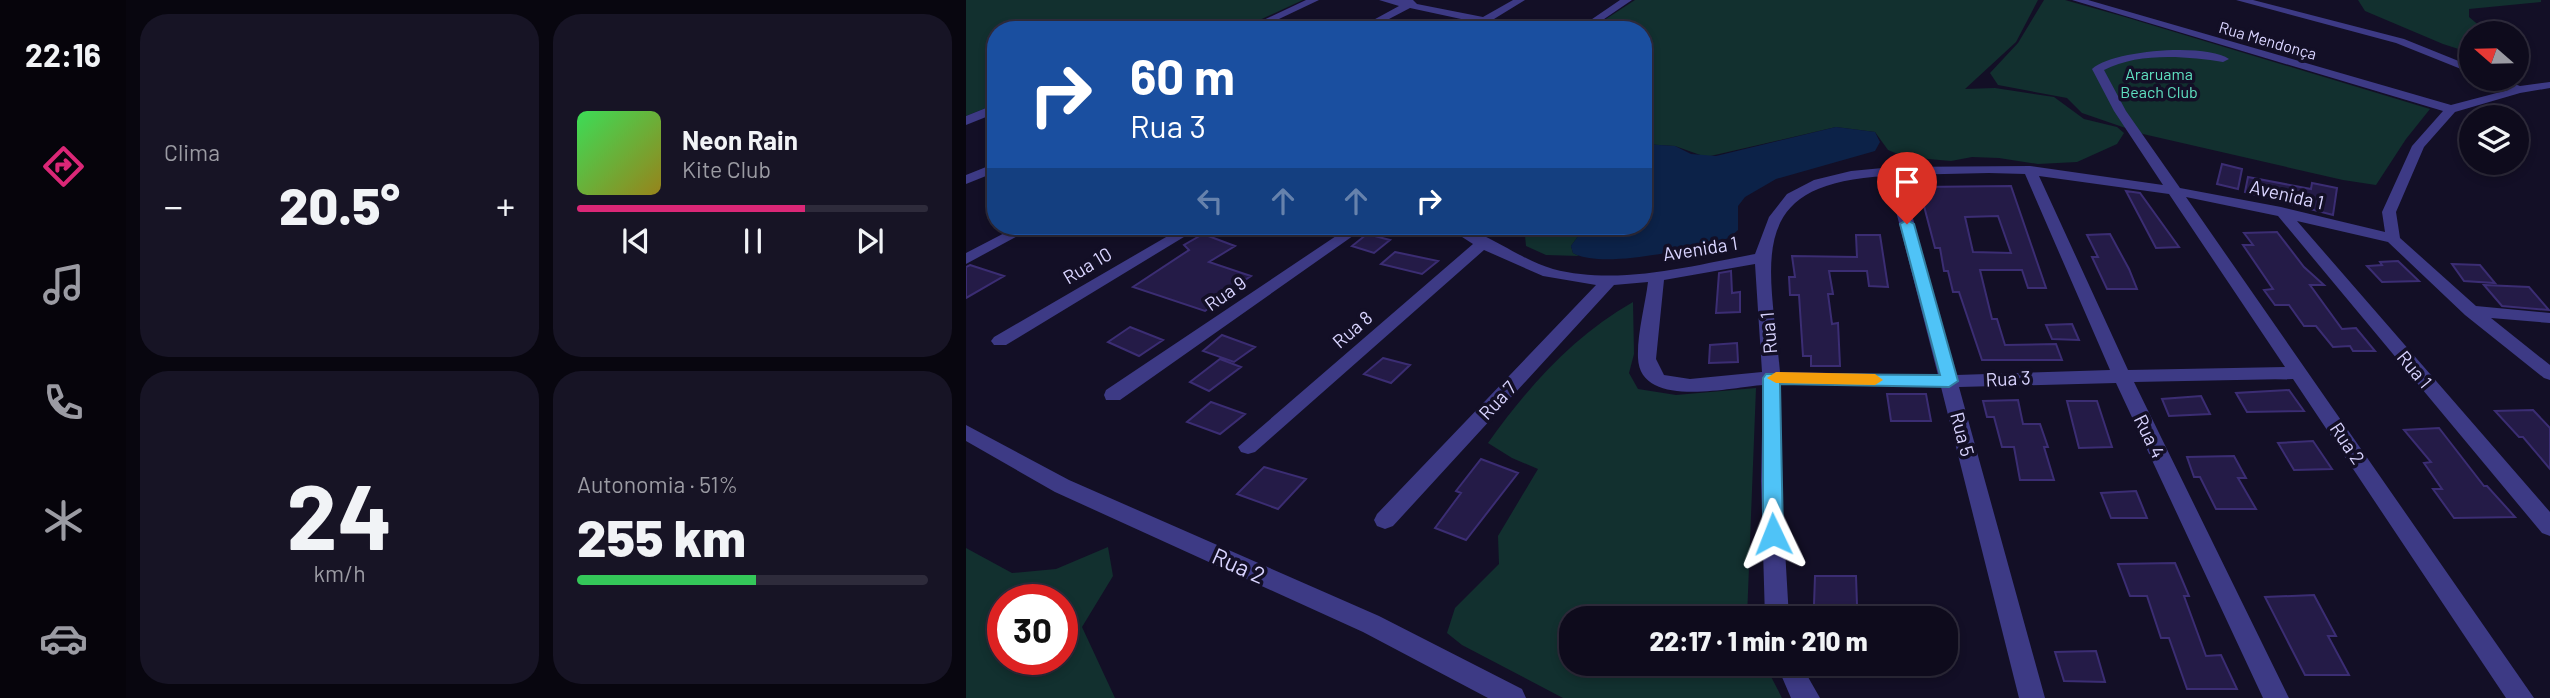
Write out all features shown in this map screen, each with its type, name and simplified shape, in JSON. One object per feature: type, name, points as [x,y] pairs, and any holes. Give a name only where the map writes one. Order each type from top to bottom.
[{"type":"street","points":[[1267,21],[1314,0]]},
{"type":"street","points":[[1384,0],[1413,2],[1490,21]]},
{"type":"street","points":[[1485,20],[1520,0]]},
{"type":"street","points":[[1595,21],[1628,0]]},
{"type":"street","name":"Rua Mendonça","points":[[2077,0],[2451,109]]},
{"type":"street","points":[[2241,0],[2400,41],[2459,65]]},
{"type":"street","points":[[1377,21],[1413,2]]},
{"type":"street","points":[[2173,189],[2120,111],[2098,69],[2105,63],[2154,57],[2192,54],[2223,59]]},
{"type":"street","points":[[2529,88],[2550,85]]},
{"type":"street","points":[[2515,91],[2451,109],[2418,146],[2389,212],[2393,239],[2470,311],[2550,374]]},
{"type":"street","points":[[966,121],[987,112]]},
{"type":"street","name":"Avenida 1","points":[[1468,235],[1549,273],[1609,280],[1657,275],[1762,258],[1771,227],[1791,198],[1816,184],[1846,177],[1893,172],[2030,170],[2173,189],[2281,211],[2393,239]]},
{"type":"street","name":"Rua 4","points":[[2030,170],[2121,375],[2276,698]]},
{"type":"street","points":[[966,180],[987,171]]},
{"type":"street","name":"Rua 5","points":[[1893,172],[2032,698]]},
{"type":"street","name":"Rua 2","points":[[2173,189],[2521,698]]},
{"type":"street","name":"Rua 1","points":[[2281,211],[2550,527]]},
{"type":"street","points":[[966,259],[1012,235]]},
{"type":"street","name":"Rua 10","points":[[1000,341],[1180,235]]},
{"type":"street","name":"Rua 9","points":[[1113,396],[1347,235]]},
{"type":"street","name":"Rua 8","points":[[1248,447],[1483,243]]},
{"type":"street","name":"Rua 1","points":[[1762,258],[1772,378],[1771,481],[1776,606]]},
{"type":"street","name":"Rua 3","points":[[1657,275],[1647,359],[1650,371],[1656,379],[1681,384],[1772,378],[1949,381],[2301,373]]},
{"type":"street","name":"Rua 7","points":[[1385,520],[1609,280]]},
{"type":"street","points":[[2470,311],[2550,318]]},
{"type":"street","name":"Rua 2","points":[[966,432],[1062,486],[1371,624],[1513,698]]},
{"type":"street","points":[[1793,676],[1807,698]]},
{"type":"green space","points":[[966,0],[1303,0],[1258,21],[987,21],[987,108],[966,116]]},
{"type":"green space","points":[[1635,0],[2038,0],[2016,42],[1965,89],[1995,88],[2054,97],[2084,119],[2117,127],[2124,133],[2117,144],[2077,162],[2038,164],[1999,158],[1972,157],[1951,161],[1905,157],[1888,150],[1875,132],[1836,127],[1706,157],[1675,146],[1652,145],[1652,21],[1603,21]]},
{"type":"green space","name":"Araruama Beach Club","points":[[2044,0],[2065,0],[2430,109],[2406,139],[2376,185],[2343,180],[2143,134],[2082,113],[2067,98],[1998,85],[1990,73],[2018,43]]},
{"type":"green space","points":[[2358,0],[2541,0],[2469,9],[2469,17],[2474,21],[2459,21],[2459,49],[2365,11]]},
{"type":"green space","points":[[1505,235],[1579,235],[1571,246],[1573,253],[1579,256],[1546,255],[1526,246],[1525,236]]},
{"type":"green space","points":[[1633,302],[1634,354],[1629,373],[1638,389],[1676,395],[1756,388],[1747,606],[1559,606],[1559,676],[1771,676],[1782,698],[1563,698],[1462,645],[1447,633],[1455,608],[1499,564],[1498,536],[1538,469],[1512,458],[1488,443],[1519,402],[1553,364],[1611,316]]},
{"type":"green space","points":[[1108,547],[1113,576],[1082,627],[1115,698],[966,698],[966,548],[1012,573],[1056,569]]},
{"type":"water","points":[[1836,127],[1875,132],[1880,142],[1875,151],[1776,179],[1745,197],[1738,206],[1738,230],[1729,238],[1650,256],[1605,259],[1587,258],[1573,253],[1571,246],[1579,235],[1652,235],[1652,145],[1675,146],[1691,154],[1716,156]]},
{"type":"building","points":[[2222,164],[2242,169],[2238,189],[2217,184]]},
{"type":"building","points":[[2248,177],[2311,189],[2312,183],[2337,188],[2333,215],[2245,192]]},
{"type":"building","points":[[2011,186],[2046,288],[2028,288],[2022,270],[1980,270],[1992,319],[1997,319],[2005,345],[2056,344],[2062,360],[1982,360],[1959,292],[1953,292],[1948,271],[1944,271],[1940,248],[1935,248],[1919,187]],"holes":[[[1998,216],[2011,253],[1973,252],[1965,217]]]},
{"type":"building","points":[[2126,191],[2140,193],[2179,247],[2156,248]]},
{"type":"building","points":[[2277,232],[2304,267],[2324,285],[2310,285],[2342,329],[2356,328],[2375,351],[2353,351],[2350,346],[2333,347],[2316,326],[2304,326],[2289,305],[2275,305],[2264,290],[2273,289],[2243,245],[2253,245],[2244,233]]},
{"type":"building","points":[[2110,234],[2137,289],[2107,289],[2092,257],[2098,257],[2087,235]]},
{"type":"building","points":[[1206,235],[1235,246],[1209,262],[1251,276],[1222,295],[1225,296],[1205,311],[1133,287],[1189,250],[1184,245]]},
{"type":"building","points":[[1366,235],[1390,240],[1374,253],[1352,246]]},
{"type":"building","points":[[1856,235],[1880,235],[1888,287],[1869,286],[1867,271],[1829,271],[1833,294],[1828,294],[1832,324],[1838,323],[1840,366],[1811,366],[1811,356],[1803,356],[1799,295],[1790,295],[1789,277],[1795,277],[1792,256],[1857,257]]},
{"type":"building","points":[[1395,252],[1438,261],[1422,274],[1381,264]]},
{"type":"building","points":[[2398,261],[2419,281],[2382,282],[2367,266],[2382,265],[2380,262]]},
{"type":"building","points":[[2452,264],[2480,265],[2495,283],[2464,281]]},
{"type":"building","points":[[970,265],[1004,276],[966,298],[966,267]]},
{"type":"building","points":[[1731,271],[1732,293],[1740,292],[1740,312],[1716,313],[1719,273]]},
{"type":"building","points":[[2484,285],[2529,287],[2549,310],[2502,306]]},
{"type":"building","points":[[2072,324],[2079,340],[2052,339],[2046,325]]},
{"type":"building","points":[[1130,327],[1163,340],[1139,356],[1108,342]]},
{"type":"building","points":[[1222,335],[1255,347],[1234,362],[1203,351]]},
{"type":"building","points":[[1737,343],[1738,362],[1709,363],[1710,345]]},
{"type":"building","points":[[1383,358],[1410,365],[1391,383],[1364,374]]},
{"type":"building","points":[[1220,359],[1241,367],[1209,391],[1190,382]]},
{"type":"building","points":[[2289,390],[2304,411],[2247,412],[2236,393]]},
{"type":"building","points":[[1887,394],[1926,394],[1931,421],[1891,421]]},
{"type":"building","points":[[2201,396],[2210,414],[2169,416],[2162,399]]},
{"type":"building","points":[[2018,400],[2023,424],[2040,424],[2048,447],[2044,447],[2054,480],[2020,480],[2014,447],[2002,447],[1994,417],[1987,417],[1983,401]]},
{"type":"building","points":[[2067,401],[2097,401],[2112,447],[2079,448]]},
{"type":"building","points":[[1211,402],[1245,414],[1220,434],[1187,422]]},
{"type":"building","points":[[2533,410],[2550,428],[2550,469],[2523,437],[2519,437],[2495,411]]},
{"type":"building","points":[[2439,428],[2484,486],[2487,486],[2515,517],[2454,518],[2433,489],[2442,489],[2424,463],[2431,462],[2404,430]]},
{"type":"building","points":[[2313,441],[2332,469],[2294,470],[2278,443]]},
{"type":"building","points":[[2234,456],[2246,478],[2238,478],[2256,509],[2216,509],[2200,477],[2194,477],[2187,457]]},
{"type":"building","points":[[1481,459],[1518,473],[1466,540],[1435,528],[1461,493],[1456,491]]},
{"type":"building","points":[[1264,467],[1306,479],[1278,509],[1237,494]]},
{"type":"building","points":[[2136,491],[2147,518],[2111,518],[2101,493]]},
{"type":"building","points":[[2175,563],[2189,596],[2184,596],[2206,656],[2221,655],[2237,689],[2187,689],[2169,638],[2161,638],[2147,596],[2130,596],[2118,564]]},
{"type":"building","points":[[1815,576],[1856,576],[1857,605],[1814,605]]},
{"type":"building","points":[[2314,595],[2336,636],[2328,636],[2349,675],[2305,675],[2265,597]]},
{"type":"building","points":[[2096,651],[2105,682],[2064,681],[2055,652]]},
{"type":"slow traffic","points":[[1776,378],[1875,380]]},
{"type":"route","points":[[1773,534],[1772,378],[1949,381],[1907,224]]}]
